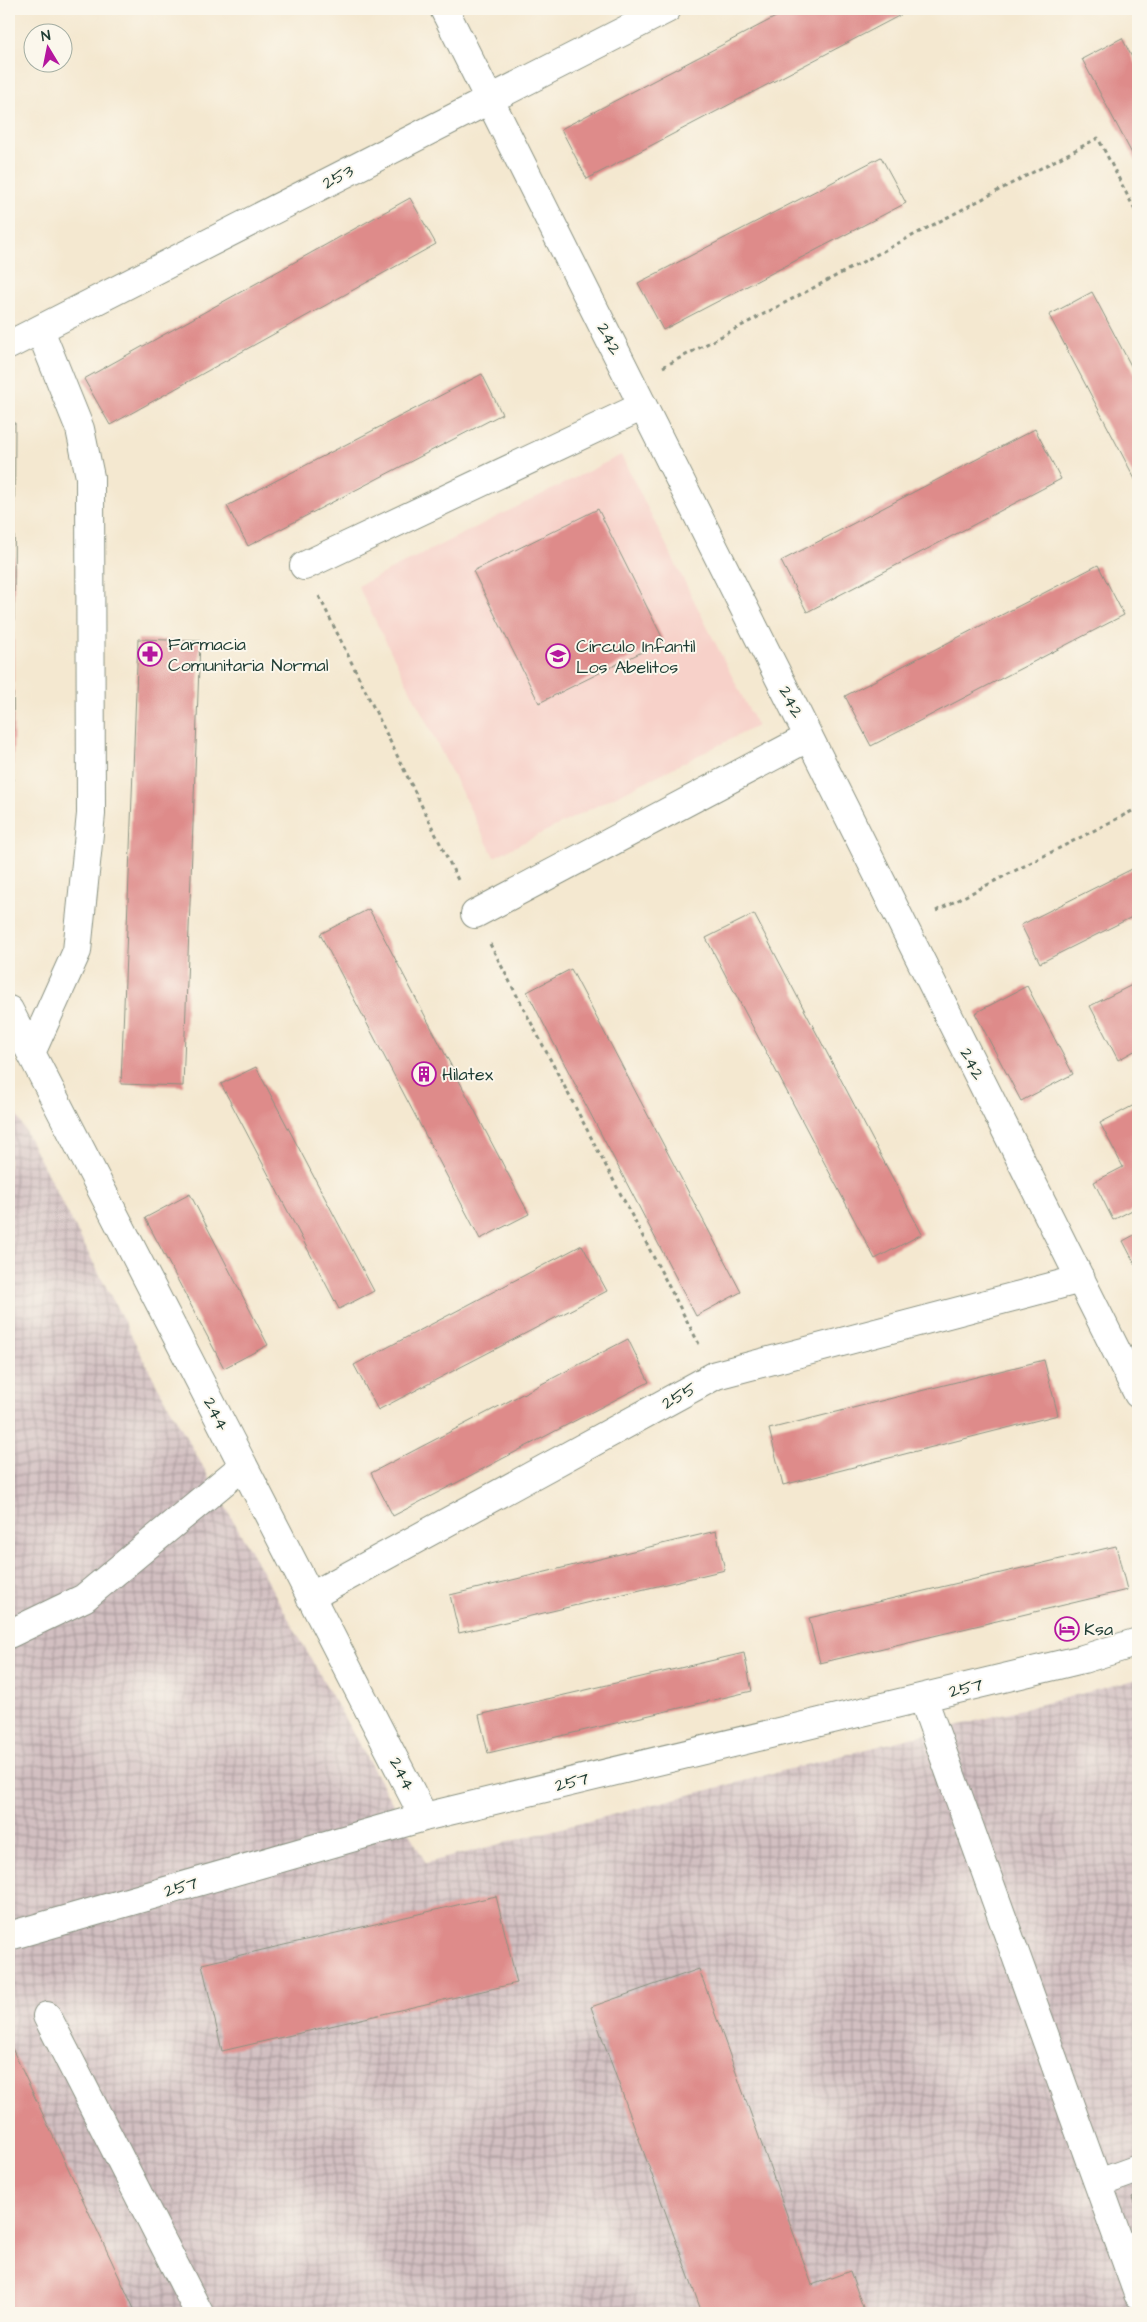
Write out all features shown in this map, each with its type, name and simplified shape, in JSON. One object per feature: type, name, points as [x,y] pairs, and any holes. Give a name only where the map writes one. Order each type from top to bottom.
[{"type":"street","name":"242","points":[[444,9],[1138,1394]]},
{"type":"street","name":"253","points":[[9,345],[667,9]]},
{"type":"street","points":[[31,1053],[77,951],[91,814],[90,477],[80,429],[40,330]]},
{"type":"street","points":[[304,566],[637,395]]},
{"type":"street","points":[[475,914],[809,737]]},
{"type":"street","name":"244","points":[[9,1010],[424,1817]]},
{"type":"street","name":"255","points":[[310,1597],[716,1376],[1081,1280]]},
{"type":"street","points":[[9,1634],[84,1598],[243,1466]]},
{"type":"street","name":"257","points":[[9,1936],[424,1817],[1083,1659],[1138,1642]]},
{"type":"street","points":[[923,1698],[1138,2294]]},
{"type":"street","points":[[47,2016],[199,2313]]},
{"type":"street","points":[[1098,2183],[1138,2169]]},
{"type":"path","points":[[637,395],[1098,138],[1138,216]]},
{"type":"path","points":[[304,566],[475,914],[716,1376]]},
{"type":"path","points":[[904,927],[1138,808]]},
{"type":"shaded area","name":"Círculo Infantil Los Abelitos","points":[[621,455],[757,726],[494,857],[358,586]]},
{"type":"shaded area","points":[[9,1100],[157,1385],[426,1863],[1138,1679],[1138,2313],[9,2313]]},
{"type":"building","points":[[791,9],[912,9],[587,179],[561,129]]},
{"type":"building","points":[[1122,38],[1138,69],[1138,165],[1082,59]]},
{"type":"building","points":[[881,157],[906,203],[663,330],[638,283]]},
{"type":"building","points":[[410,198],[436,244],[110,425],[84,379]]},
{"type":"building","points":[[1092,292],[1138,379],[1138,485],[1049,315]]},
{"type":"building","points":[[482,374],[502,414],[248,546],[227,506]]},
{"type":"building","points":[[9,423],[15,423],[13,782],[9,782]]},
{"type":"building","points":[[1035,429],[1061,479],[807,612],[781,561]]},
{"type":"building","points":[[598,509],[664,641],[539,703],[473,571]]},
{"type":"building","points":[[1098,565],[1124,615],[871,746],[845,696]]},
{"type":"building","points":[[138,639],[200,641],[183,1086],[121,1084]]},
{"type":"building","points":[[1138,866],[1138,914],[1040,963],[1021,925]]},
{"type":"building","name":"Hilatex","points":[[369,909],[529,1214],[480,1239],[320,934]]},
{"type":"building","points":[[754,914],[922,1234],[875,1259],[706,938]]},
{"type":"building","points":[[571,969],[741,1292],[696,1316],[527,992]]},
{"type":"building","points":[[1138,982],[1138,1049],[1118,1060],[1090,1006]]},
{"type":"building","points":[[1027,986],[1073,1074],[1021,1101],[975,1013]]},
{"type":"building","points":[[256,1067],[374,1291],[339,1309],[221,1084]]},
{"type":"building","points":[[1138,1103],[1138,1207],[1113,1220],[1094,1182],[1123,1167],[1100,1123]]},
{"type":"building","points":[[190,1194],[268,1345],[224,1368],[145,1218]]},
{"type":"building","points":[[1138,1233],[1138,1270],[1123,1241]]},
{"type":"building","points":[[582,1245],[607,1291],[378,1410],[354,1365]]},
{"type":"building","points":[[628,1339],[649,1382],[393,1516],[371,1473]]},
{"type":"building","points":[[1044,1360],[1058,1415],[783,1485],[769,1429]]},
{"type":"building","points":[[716,1531],[725,1570],[459,1633],[450,1595]]},
{"type":"building","points":[[1116,1546],[1127,1590],[820,1663],[809,1618]]},
{"type":"building","points":[[744,1653],[752,1691],[488,1753],[479,1715]]},
{"type":"building","points":[[496,1896],[517,1983],[222,2051],[202,1964]]},
{"type":"building","points":[[699,1969],[812,2285],[850,2271],[865,2313],[702,2313],[591,2007]]},
{"type":"building","points":[[9,2042],[136,2313],[9,2313]]},
{"type":"building","points":[[1138,2195],[1138,2214],[1132,2197]]},
{"type":"place","name":"Farmacia Comunitaria Normal","points":[[150,654]]},
{"type":"place","name":"Círculo Infantil Los Abelitos","points":[[558,656]]},
{"type":"place","name":"Hilatex","points":[[424,1074]]},
{"type":"place","name":"Ksa","points":[[1067,1629]]}]
